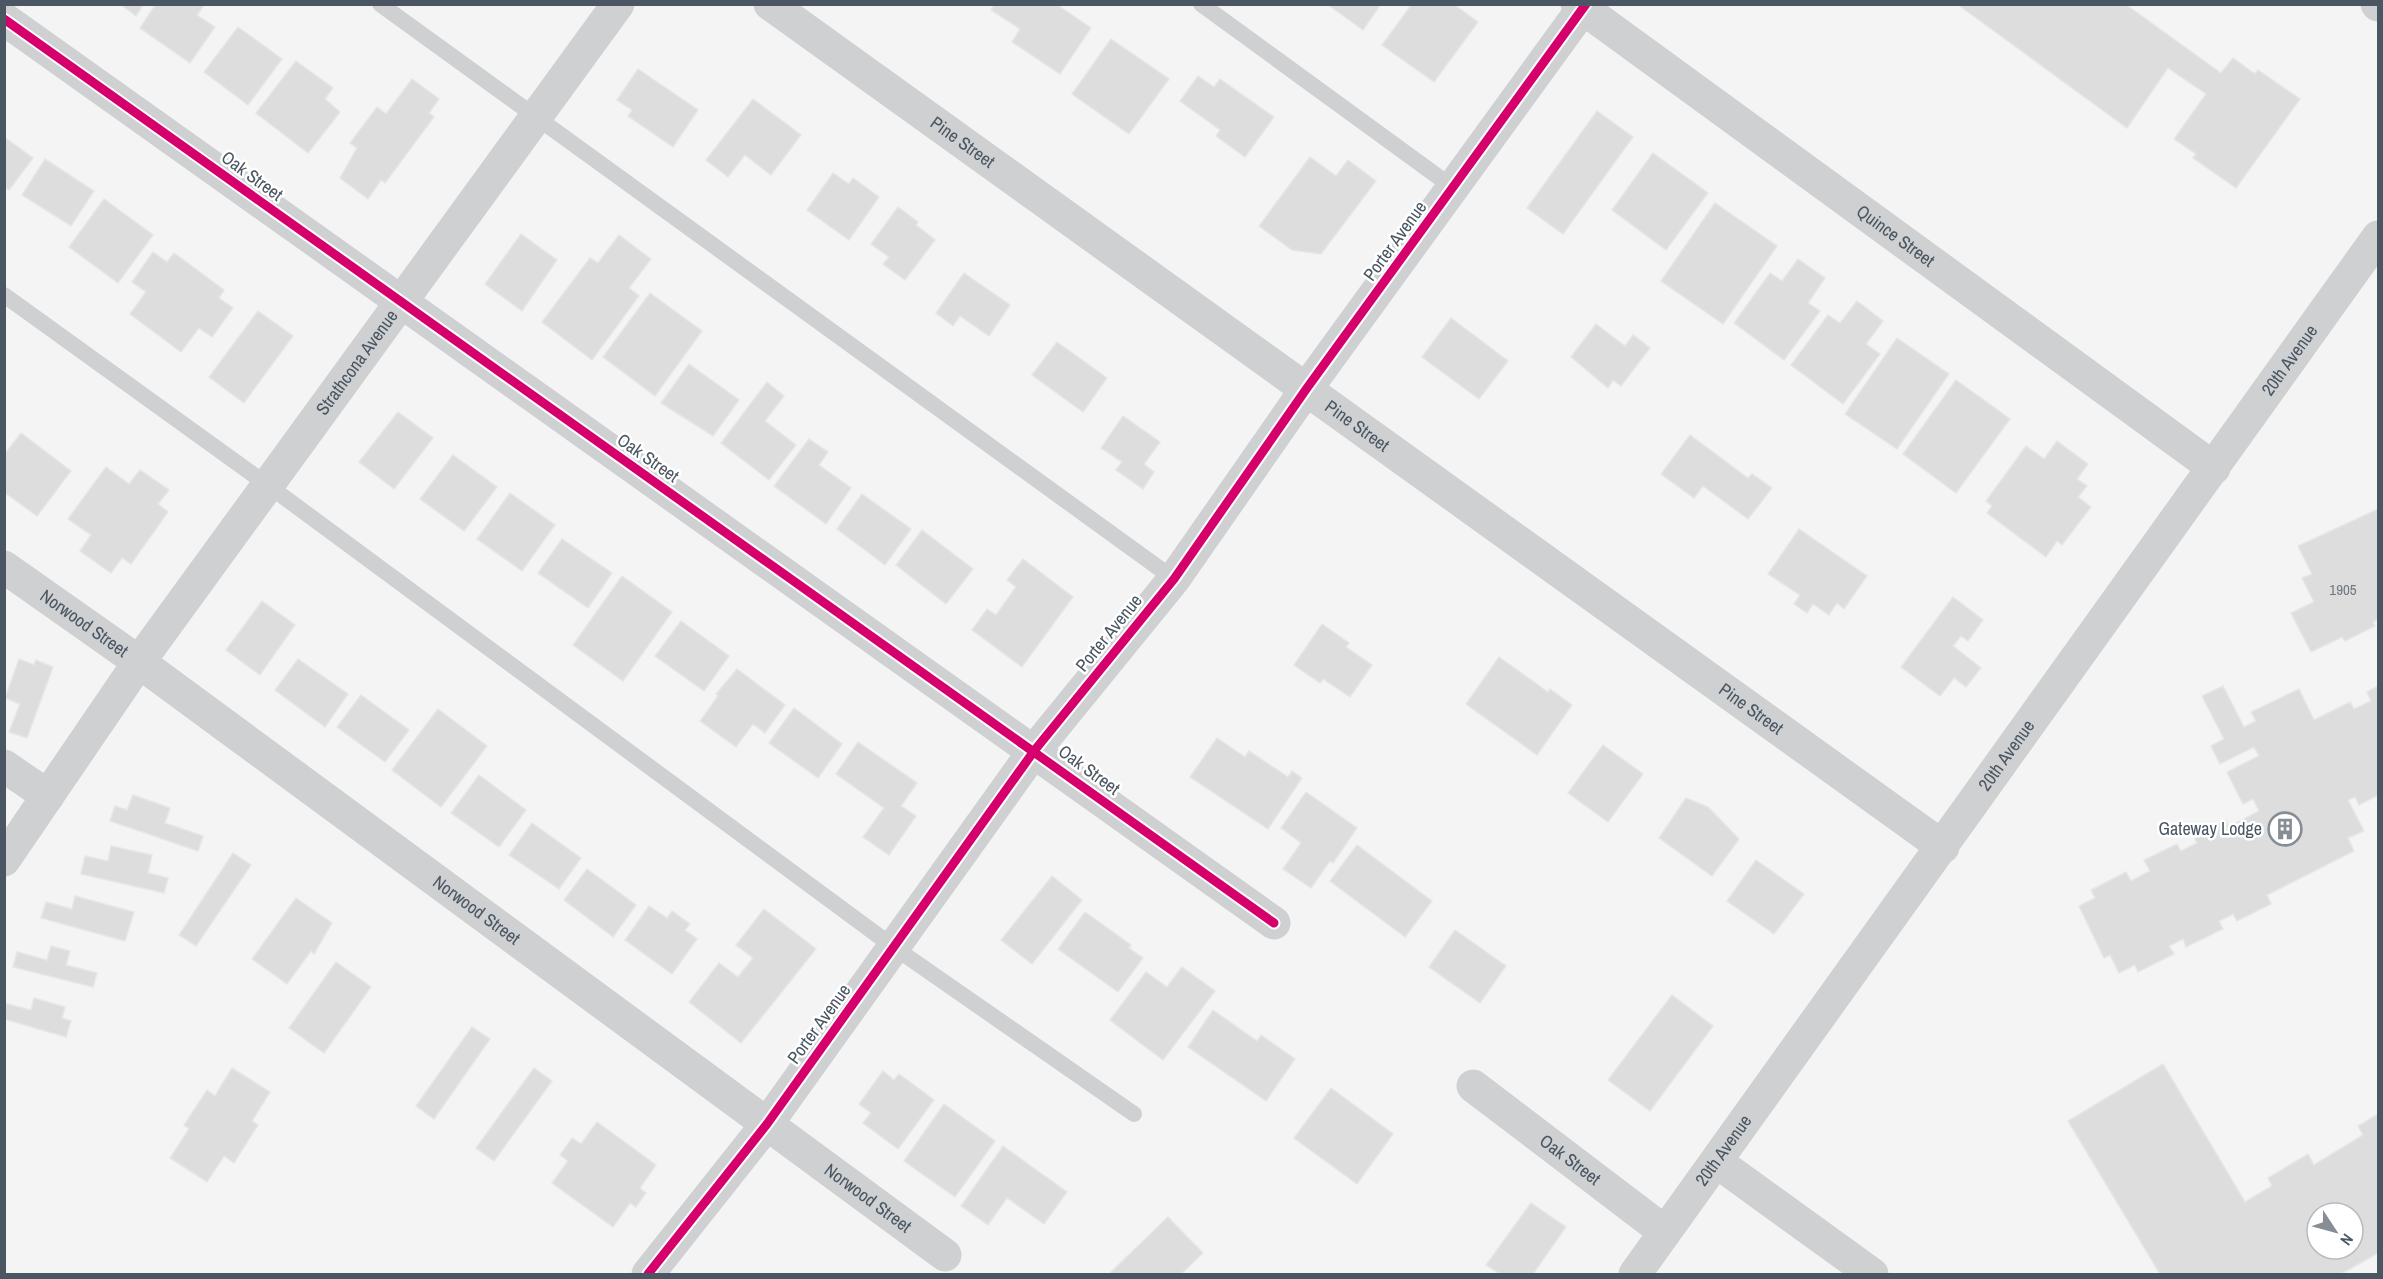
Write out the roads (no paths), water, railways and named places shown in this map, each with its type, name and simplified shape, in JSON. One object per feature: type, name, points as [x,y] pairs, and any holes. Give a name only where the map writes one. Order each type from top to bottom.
[{"type":"street","name":"Strathcona Avenue","points":[[4,860],[139,662],[618,4]]},
{"type":"street","name":"Pine Street","points":[[770,4],[1943,847]]},
{"type":"street","name":"Porter Avenue","points":[[648,1275],[767,1124],[1034,751],[1174,579],[1307,388],[1455,189],[1582,6]]},
{"type":"street","name":"Quince Street","points":[[1582,6],[2214,468]]},
{"type":"street","name":"Oak Street","points":[[4,19],[1274,923]]},
{"type":"street","name":"20th Avenue","points":[[1635,1275],[2379,237]]},
{"type":"street","name":"Norwood Street","points":[[4,567],[139,662],[945,1255]]},
{"type":"street","points":[[4,766],[48,796]]},
{"type":"street","name":"Oak Street","points":[[1473,1086],[1665,1233]]},
{"type":"street","points":[[1717,1162],[1872,1275]]},
{"type":"lane","points":[[380,4],[1174,579]]},
{"type":"lane","points":[[1201,4],[1455,189]]},
{"type":"lane","points":[[4,295],[269,486],[895,948],[1134,1114]]},
{"type":"place","name":"Gateway Lodge","points":[[2285,829]]}]
